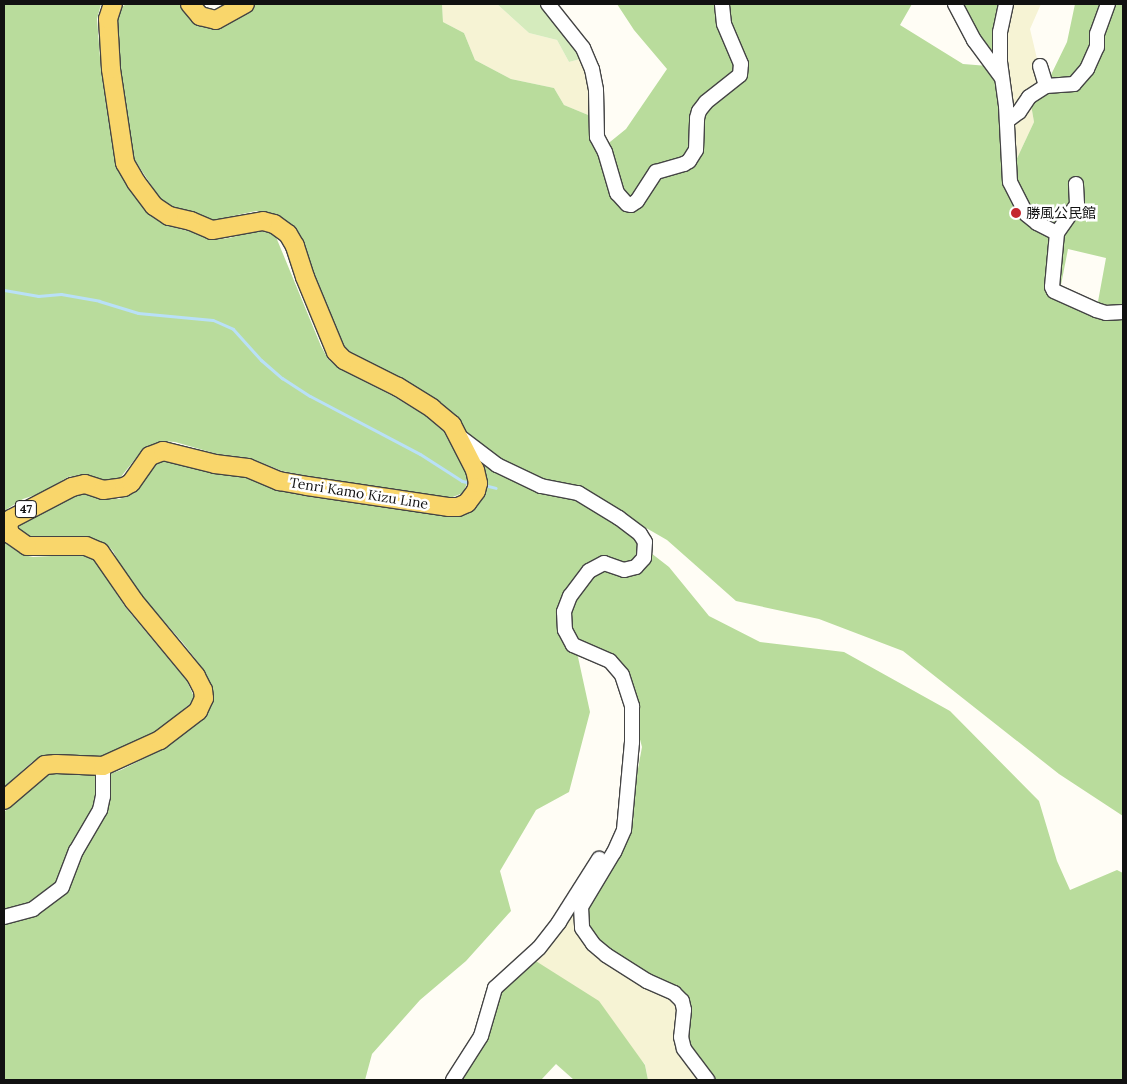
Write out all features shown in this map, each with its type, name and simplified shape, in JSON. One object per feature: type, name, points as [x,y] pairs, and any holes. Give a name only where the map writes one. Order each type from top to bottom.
[{"type":"main road","name":"Tenri Kamo Kizu Line","points":[[4,800],[46,766],[56,764],[103,766],[160,740],[193,715],[202,704],[203,690],[186,662],[134,601],[100,552],[86,546],[27,546],[10,534],[8,525],[11,519],[27,508],[46,502],[72,486],[85,484],[103,490],[124,487],[131,483],[150,456],[168,451],[215,464],[248,468],[279,481],[449,507],[458,507],[473,496],[478,480],[458,435],[452,426],[432,408],[398,387],[349,363],[336,352],[330,342],[295,246],[288,234],[269,222],[257,221],[212,230],[191,221],[169,216],[154,206],[126,163],[111,69],[108,19],[112,4]]},
{"type":"main road","points":[[190,4],[200,16],[216,20],[245,4]]},
{"type":"street","points":[[548,4],[583,48],[592,69],[596,84],[597,137],[605,152],[617,193],[627,204],[631,205],[637,201],[656,172],[689,161],[696,150],[696,118],[699,111],[706,102],[732,83],[742,72],[741,64],[724,24],[722,4]]},
{"type":"street","points":[[955,4],[974,40],[1003,78]]},
{"type":"street","points":[[1006,4],[1000,32],[1000,62],[1007,121],[1010,182],[1020,204],[1030,218],[1058,233]]},
{"type":"street","points":[[1007,121],[1019,112],[1029,97],[1046,86],[1074,84],[1087,69],[1097,47],[1097,34],[1108,4]]},
{"type":"street","points":[[1040,66],[1046,86]]},
{"type":"street","points":[[1076,184],[1077,204],[1058,233],[1052,287],[1054,291],[1096,310],[1123,312]]},
{"type":"street","points":[[458,435],[498,466],[541,486],[578,493],[619,518],[640,534],[645,542],[644,558],[636,567],[624,570],[604,563],[589,571],[570,596],[564,612],[565,630],[573,645],[610,661],[622,675],[632,706],[632,742],[624,830],[614,852],[581,907],[582,928],[593,944],[606,955],[647,981],[674,993],[682,1001],[684,1010],[681,1037],[684,1049],[707,1080]]},
{"type":"street","points":[[4,917],[33,909],[62,887],[76,851],[100,810],[103,796],[103,766]]},
{"type":"street","points":[[453,1080],[481,1036],[495,988],[539,948],[559,922],[602,854],[624,830]]},
{"type":"shaded area","points":[[442,4],[497,4],[529,33],[557,40],[569,62],[584,58],[590,70],[593,117],[564,105],[554,88],[511,79],[475,60],[464,33],[443,22]]},
{"type":"shaded area","points":[[1010,4],[1041,4],[1030,29],[1043,84],[1029,93],[1034,122],[1012,169],[1004,32]]},
{"type":"shaded area","points":[[575,902],[674,997],[704,1080],[648,1080],[645,1064],[531,958]]},
{"type":"green space","points":[[4,4],[101,4],[97,19],[101,70],[116,166],[128,188],[147,213],[165,225],[196,233],[211,240],[257,231],[270,233],[276,237],[328,359],[338,368],[393,396],[426,416],[444,432],[466,473],[468,481],[463,493],[450,498],[308,476],[282,471],[250,458],[217,454],[175,442],[162,441],[143,449],[120,478],[105,480],[85,474],[68,477],[41,493],[23,499],[4,511]]},
{"type":"green space","points":[[127,4],[183,4],[233,17],[257,4],[442,4],[443,22],[464,33],[475,60],[511,79],[554,88],[564,105],[593,117],[626,207],[655,177],[686,167],[702,112],[734,86],[737,46],[726,4],[912,4],[900,25],[963,64],[988,66],[998,82],[1007,183],[1054,235],[1048,288],[1123,314],[1123,816],[1059,774],[903,651],[819,619],[736,601],[667,540],[596,499],[578,486],[565,483],[552,484],[493,456],[466,432],[459,419],[438,400],[403,379],[353,354],[344,346],[295,229],[284,219],[271,213],[256,211],[214,220],[172,207],[161,200],[134,159],[131,142],[120,68],[117,19],[121,7]]},
{"type":"green space","points":[[497,4],[544,4],[584,58],[569,62],[557,40],[529,33]]},
{"type":"green space","points":[[617,4],[720,4],[739,67],[704,100],[693,149],[687,159],[659,166],[628,202],[605,146],[626,129],[667,69],[634,30]]},
{"type":"green space","points":[[959,4],[1002,4],[995,65]]},
{"type":"green space","points":[[1075,4],[1123,4],[1123,309],[1097,307],[1106,258],[1068,249],[1060,290],[1056,289],[1061,231],[1029,212],[1012,169],[1034,122],[1029,93],[1048,81],[1067,42]]},
{"type":"green space","points":[[164,460],[213,473],[246,477],[276,490],[305,496],[454,517],[472,510],[481,501],[487,484],[484,466],[529,486],[579,500],[629,531],[639,544],[634,560],[627,562],[603,558],[564,593],[590,712],[569,792],[536,810],[500,871],[511,911],[466,961],[420,1000],[372,1054],[365,1080],[4,1080],[4,812],[46,776],[56,773],[107,775],[165,748],[206,717],[213,699],[212,687],[204,670],[141,595],[121,567],[113,551],[106,544],[88,537],[30,537],[19,530],[18,525],[76,495],[89,494],[101,499],[119,499],[128,496],[138,490],[157,463]]},
{"type":"green space","points":[[4,542],[23,555],[33,557],[70,555],[84,556],[94,560],[126,608],[187,681],[194,697],[190,704],[155,732],[113,752],[101,756],[56,754],[42,756],[32,762],[4,787]]},
{"type":"green space","points":[[651,553],[669,567],[709,616],[760,642],[844,652],[950,711],[1039,801],[1057,861],[1070,890],[1117,870],[1123,873],[1123,1080],[712,1080],[687,1042],[686,1006],[594,939],[583,913],[630,832],[633,823],[635,785],[642,747],[638,732],[635,696],[578,640],[567,619],[580,590],[591,576],[604,570],[628,574]]},
{"type":"green space","points":[[531,958],[599,1001],[645,1065],[648,1080],[574,1080],[556,1064],[541,1080],[458,1080],[504,985]]},
{"type":"waterway","points":[[4,290],[38,296],[61,294],[99,301],[138,313],[213,320],[233,329],[261,360],[282,378],[310,396],[420,454],[462,481],[471,483]]},
{"type":"waterway","points":[[484,485],[496,488]]},
{"type":"place","name":"勝風公民館","points":[[1016,213]]}]
